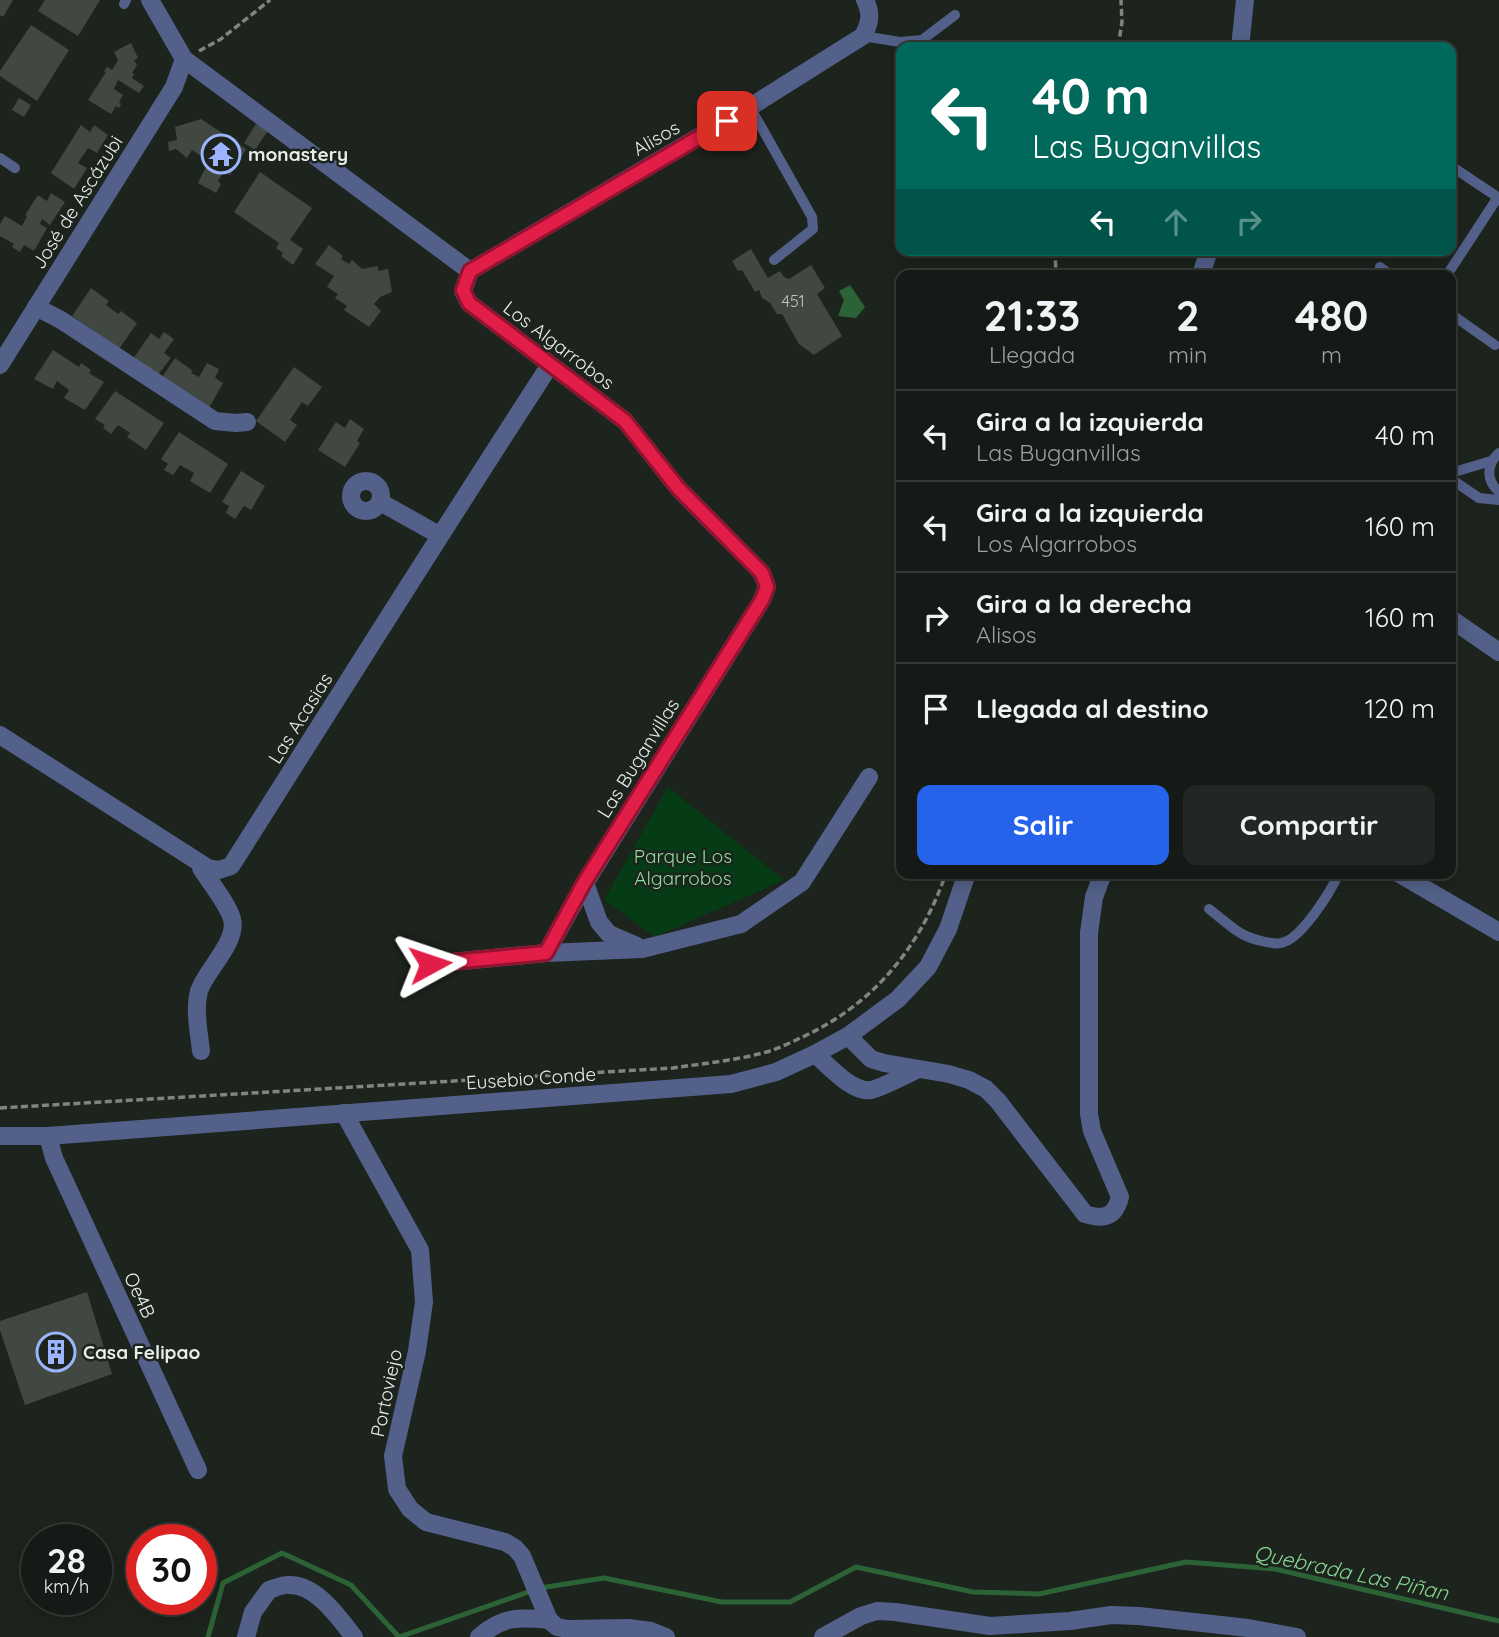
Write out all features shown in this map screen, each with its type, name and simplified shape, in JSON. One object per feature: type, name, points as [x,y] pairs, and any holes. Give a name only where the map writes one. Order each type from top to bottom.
[{"type":"street","points":[[150,0],[184,59],[470,271]]},
{"type":"street","points":[[863,36],[870,24],[865,0]]},
{"type":"street","points":[[1241,42],[1245,0]]},
{"type":"street","name":"Alisos","points":[[470,271],[750,107],[863,36]]},
{"type":"street","name":"José de Ascázubi","points":[[0,365],[174,87],[184,59]]},
{"type":"street","name":"Los Algarrobos","points":[[470,271],[463,290],[469,303],[625,421],[678,488],[762,573],[767,587]]},
{"type":"street","points":[[36,307],[61,320],[215,421],[247,422]]},
{"type":"street","name":"Las Acasias","points":[[201,864],[219,870],[230,866],[382,629],[439,534],[550,365]]},
{"type":"street","points":[[380,502],[439,534]]},
{"type":"street","name":"Las Buganvillas","points":[[546,953],[584,883],[767,587]]},
{"type":"street","points":[[1456,622],[1499,652]]},
{"type":"street","points":[[0,735],[201,864],[233,920],[230,940],[200,990],[197,1010],[201,1051]]},
{"type":"street","points":[[430,964],[546,953],[642,948],[741,924],[802,882],[869,777]]},
{"type":"street","name":"Eusebio Conde","points":[[0,1136],[48,1136],[731,1084],[776,1072],[815,1055],[848,1036],[898,999],[928,967],[948,929],[965,879]]},
{"type":"street","points":[[848,1036],[872,1059],[949,1074],[986,1089],[1086,1214],[1106,1217],[1118,1207],[1120,1197],[1092,1131],[1089,1114],[1089,933],[1094,897],[1101,879]]},
{"type":"street","points":[[1408,879],[1499,932]]},
{"type":"street","points":[[584,883],[599,922],[609,934],[642,948]]},
{"type":"street","points":[[815,1055],[860,1089],[872,1090],[918,1069]]},
{"type":"street","name":"Portoviejo","points":[[344,1113],[419,1251],[424,1302],[417,1351],[394,1456],[397,1489],[410,1509],[426,1521],[505,1542],[515,1548],[522,1556],[548,1620]]},
{"type":"street","name":"Oe4B","points":[[48,1136],[54,1158],[198,1470]]},
{"type":"street","points":[[246,1637],[253,1612],[269,1590],[290,1584],[308,1590],[325,1602],[354,1637]]},
{"type":"street","points":[[823,1637],[860,1616],[877,1611],[990,1626],[1070,1621],[1111,1615],[1139,1616],[1248,1628],[1297,1637]]},
{"type":"street","points":[[480,1637],[505,1621],[520,1618],[548,1620],[557,1627],[568,1629],[628,1628],[651,1631],[666,1637]]},
{"type":"lane","points":[[863,36],[900,42],[922,40],[956,15]]},
{"type":"lane","points":[[750,107],[812,216],[813,229],[774,260]]},
{"type":"lane","points":[[0,158],[15,168]]},
{"type":"lane","points":[[1450,270],[1499,197],[1456,169]]},
{"type":"lane","points":[[1380,267],[1384,270]]},
{"type":"lane","points":[[1456,318],[1495,345]]},
{"type":"lane","points":[[1499,453],[1492,461],[1489,477],[1499,492]]},
{"type":"lane","points":[[1456,472],[1492,461]]},
{"type":"lane","points":[[1456,483],[1479,498],[1499,500]]},
{"type":"lane","points":[[1209,909],[1244,935],[1274,944],[1283,943],[1294,937],[1315,914],[1335,879]]},
{"type":"path","points":[[184,59],[221,39],[270,0]]},
{"type":"path","points":[[1119,42],[1122,22],[1121,0]]},
{"type":"path","points":[[0,1108],[673,1068],[774,1050],[820,1030],[855,1007],[887,978],[926,918],[943,879]]},
{"type":"green space","name":"Parque Los Algarrobos","points":[[668,787],[784,880],[655,937],[604,900]]},
{"type":"shaded area","points":[[850,285],[865,307],[856,318],[838,316],[844,300],[839,291]]},
{"type":"building","points":[[0,0],[13,0],[3,17],[0,15]]},
{"type":"building","points":[[45,0],[100,0],[78,36],[38,11]]},
{"type":"building","points":[[31,25],[69,50],[37,101],[0,76],[0,71]]},
{"type":"building","points":[[131,43],[138,58],[134,60],[137,65],[132,78],[144,86],[139,93],[118,80],[114,89],[123,95],[119,108],[116,106],[111,114],[88,100],[107,67],[112,70],[118,60],[114,52]]},
{"type":"building","points":[[19,98],[31,105],[24,117],[12,110]]},
{"type":"building","name":"monastery","points":[[201,119],[246,149],[230,175],[224,171],[218,181],[221,184],[216,193],[198,183],[209,161],[192,150],[187,158],[176,149],[169,151],[168,142],[177,140],[175,127]]},
{"type":"building","points":[[257,122],[269,129],[255,150],[244,143]]},
{"type":"building","points":[[81,125],[90,132],[94,125],[108,135],[97,153],[88,148],[78,163],[87,168],[74,189],[51,173]]},
{"type":"building","points":[[260,172],[312,208],[290,240],[303,249],[293,265],[281,256],[283,253],[276,248],[279,243],[234,212]]},
{"type":"building","points":[[51,193],[65,202],[50,225],[42,219],[40,224],[47,228],[34,251],[24,245],[20,252],[12,247],[14,244],[0,236],[0,224],[5,216],[22,226],[27,216],[25,215],[38,195],[47,201]]},
{"type":"building","points":[[329,245],[349,264],[352,260],[362,269],[378,266],[378,271],[388,269],[392,292],[380,297],[374,304],[381,311],[369,327],[344,310],[347,306],[335,298],[338,294],[327,287],[334,276],[315,264]]},
{"type":"building","points":[[751,249],[768,278],[780,271],[789,279],[811,265],[825,288],[817,294],[842,336],[814,355],[799,344],[782,314],[777,314],[770,303],[762,298],[759,290],[755,292],[742,270],[738,271],[732,261]]},
{"type":"building","points":[[91,288],[109,301],[106,305],[118,314],[121,311],[137,323],[119,349],[72,316]]},
{"type":"building","points":[[164,332],[174,339],[164,353],[171,358],[157,376],[133,359],[151,333],[159,339]]},
{"type":"building","points":[[53,350],[79,367],[81,363],[91,370],[89,373],[104,382],[85,410],[64,398],[69,390],[57,381],[53,389],[34,379]]},
{"type":"building","points":[[175,358],[199,377],[207,363],[219,369],[215,378],[223,383],[209,408],[160,380]]},
{"type":"building","points":[[294,367],[322,387],[308,406],[302,402],[290,420],[297,425],[285,442],[256,421]]},
{"type":"building","points":[[115,391],[164,423],[146,450],[127,437],[130,433],[118,425],[111,434],[103,428],[105,425],[95,419]]},
{"type":"building","points":[[350,419],[364,429],[357,441],[360,443],[345,467],[318,450],[336,422],[345,428]]},
{"type":"building","points":[[179,432],[228,464],[210,493],[190,481],[194,473],[180,465],[173,475],[164,470],[168,464],[161,459]]},
{"type":"building","points":[[241,471],[265,486],[251,510],[244,506],[235,519],[226,513],[229,506],[222,502]]},
{"type":"building","name":"Casa Felipao","points":[[87,1292],[112,1374],[25,1405],[0,1330],[0,1321]]},
{"type":"waterway","name":"Quebrada Las Piñan","points":[[208,1637],[223,1583],[282,1553],[351,1585],[399,1637],[540,1588],[604,1578],[722,1602],[790,1602],[856,1567],[973,1592],[1039,1594],[1186,1562],[1275,1569],[1499,1621]]},
{"type":"place","name":"monastery","points":[[221,154]]},
{"type":"place","name":"Casa Felipao","points":[[56,1352]]},
{"type":"route","points":[[430,964],[546,953],[584,883],[762,600],[767,587],[762,573],[678,488],[625,421],[469,303],[463,290],[470,271],[727,121]]}]
